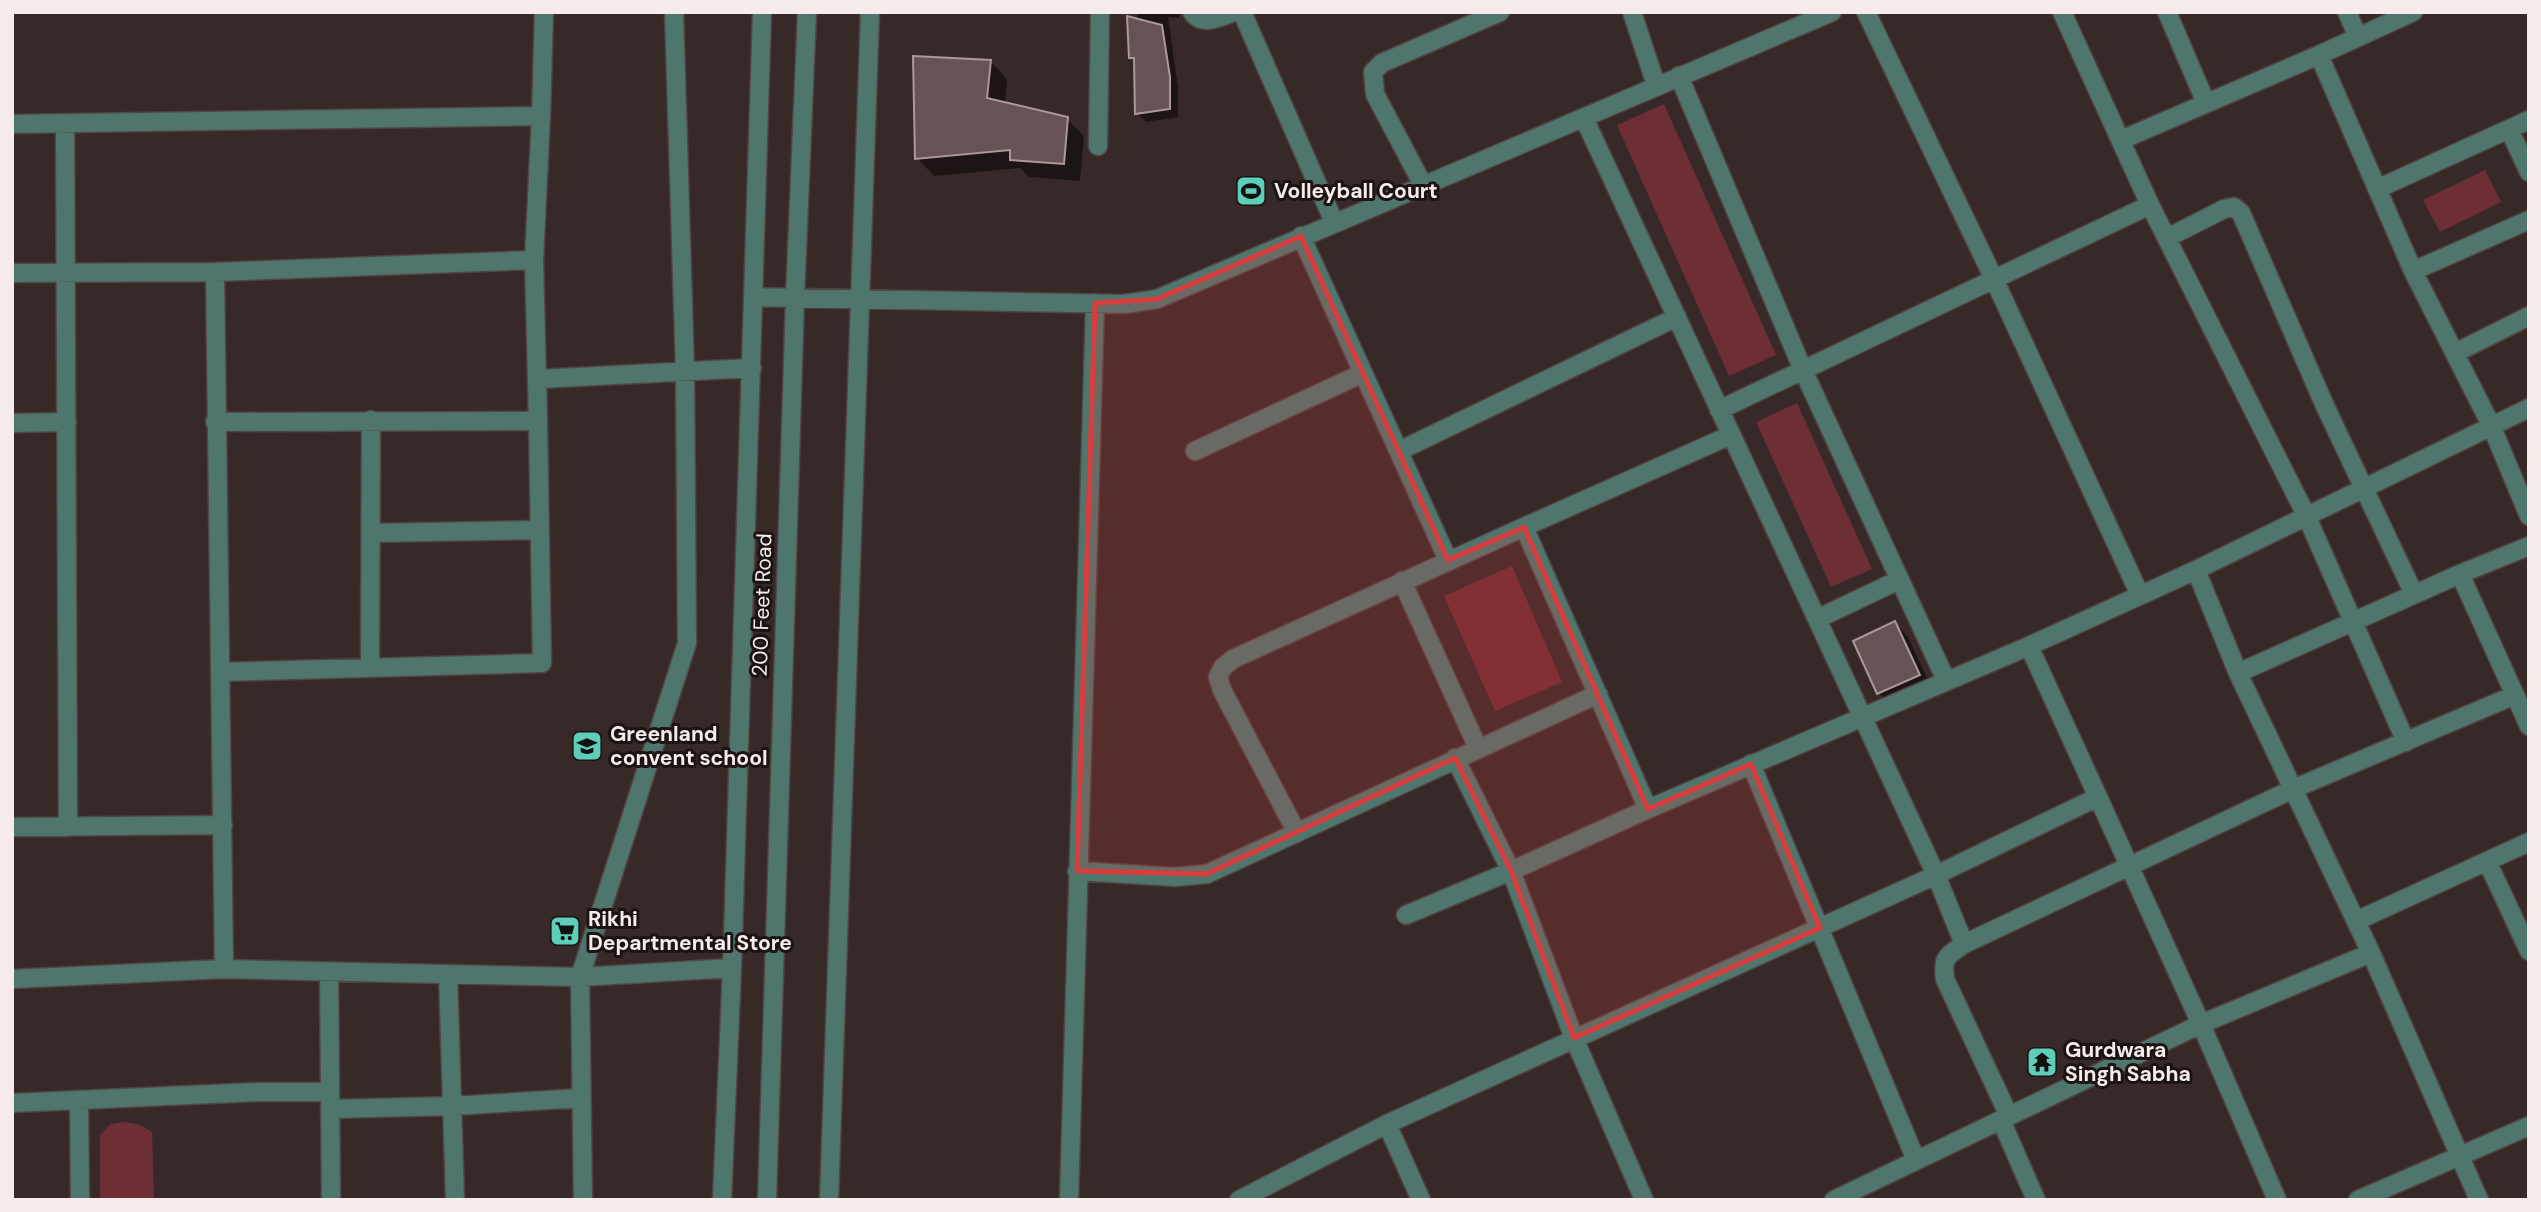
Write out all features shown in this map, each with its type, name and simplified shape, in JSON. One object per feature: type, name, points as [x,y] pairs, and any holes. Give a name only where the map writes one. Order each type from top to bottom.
[{"type":"street","points":[[220,672],[541,663],[534,260],[544,12]]},
{"type":"street","points":[[583,1200],[580,977],[687,643],[685,371],[674,12]]},
{"type":"street","points":[[722,1200],[732,968],[762,12]]},
{"type":"street","name":"200 Feet Road","points":[[767,1200],[794,297],[807,12]]},
{"type":"street","points":[[829,1200],[870,12]]},
{"type":"street","points":[[1098,146],[1100,12]]},
{"type":"street","points":[[1192,12],[1196,18],[1205,21],[1234,12]]},
{"type":"street","points":[[1242,12],[1334,222]]},
{"type":"street","points":[[1423,185],[1375,94],[1373,72],[1382,63],[1500,12]]},
{"type":"street","points":[[1632,12],[1656,85]]},
{"type":"street","points":[[754,297],[1095,303],[1137,303],[1157,299],[1832,12]]},
{"type":"street","points":[[1866,12],[2140,594]]},
{"type":"street","points":[[2062,12],[2150,205],[2307,517],[2406,742]]},
{"type":"street","points":[[2167,12],[2206,103]]},
{"type":"street","points":[[2347,12],[2358,37]]},
{"type":"street","points":[[2121,140],[2413,12]]},
{"type":"street","points":[[2319,55],[2413,271],[2491,425],[2529,516]]},
{"type":"street","points":[[1679,76],[1803,370],[1945,680]]},
{"type":"street","points":[[12,124],[541,116]]},
{"type":"street","points":[[1584,118],[1936,875],[1964,944]]},
{"type":"street","points":[[2377,188],[2529,120]]},
{"type":"street","points":[[65,124],[68,827]]},
{"type":"street","points":[[2509,129],[2529,172]]},
{"type":"street","points":[[1719,410],[2150,205]]},
{"type":"street","points":[[2167,238],[2224,209],[2234,207],[2241,213],[2364,489],[2414,594]]},
{"type":"street","points":[[2413,271],[2529,220]]},
{"type":"street","points":[[1301,236],[1448,559]]},
{"type":"street","points":[[12,272],[215,272],[534,260]]},
{"type":"street","points":[[215,272],[224,969]]},
{"type":"street","points":[[1069,1200],[1095,303]]},
{"type":"street","points":[[2455,353],[2529,316]]},
{"type":"street","points":[[1398,451],[1677,317]]},
{"type":"street","points":[[538,379],[752,368]]},
{"type":"street","points":[[1195,451],[1363,373]]},
{"type":"street","points":[[1406,915],[2029,646],[2196,570],[2529,408]]},
{"type":"street","points":[[370,668],[371,420]]},
{"type":"street","points":[[215,422],[538,421]]},
{"type":"street","points":[[12,423],[67,422]]},
{"type":"street","points":[[1297,832],[1222,690],[1218,677],[1223,667],[1233,659],[1448,559],[1731,435]]},
{"type":"street","points":[[1524,527],[1648,809]]},
{"type":"street","points":[[371,533],[540,530]]},
{"type":"street","points":[[2238,673],[2529,545]]},
{"type":"street","points":[[2196,570],[2238,673],[2371,953],[2479,1200]]},
{"type":"street","points":[[2460,574],[2529,726]]},
{"type":"street","points":[[1817,619],[1899,579]]},
{"type":"street","points":[[1402,581],[1478,748]]},
{"type":"street","points":[[2029,646],[2201,1024],[2277,1200]]},
{"type":"street","points":[[1077,871],[1192,877],[1214,871],[1598,694]]},
{"type":"street","points":[[2036,1200],[2005,1118],[1945,979],[1943,965],[1947,956],[1964,944],[2293,789],[2515,695]]},
{"type":"street","points":[[1455,758],[1511,871],[1574,1038],[1644,1200]]},
{"type":"street","points":[[1751,764],[1916,1160]]},
{"type":"street","points":[[1239,1200],[1387,1124],[1936,875],[2098,797]]},
{"type":"street","points":[[12,827],[222,825]]},
{"type":"street","points":[[2356,921],[2529,842]]},
{"type":"street","points":[[2487,861],[2529,951]]},
{"type":"street","points":[[1834,1200],[2201,1024],[2371,953]]},
{"type":"street","points":[[12,979],[224,969],[580,977],[732,968]]},
{"type":"street","points":[[329,972],[331,1200]]},
{"type":"street","points":[[448,974],[455,1200]]},
{"type":"street","points":[[12,1103],[257,1092],[330,1101],[452,1106],[581,1098]]},
{"type":"street","points":[[79,1100],[80,1200]]},
{"type":"street","points":[[1387,1124],[1422,1200]]},
{"type":"street","points":[[2358,1200],[2529,1126]]},
{"type":"highlighted area","points":[[1301,236],[1448,560],[1524,527],[1648,809],[1751,764],[1820,928],[1574,1038],[1511,871],[1455,758],[1207,874],[1077,871],[1095,303],[1157,299]]},
{"type":"shaded area","points":[[1664,104],[1776,355],[1729,376],[1617,125]]},
{"type":"shaded area","points":[[2485,170],[2501,202],[2440,232],[2423,200]]},
{"type":"shaded area","points":[[1797,403],[1872,569],[1831,587],[1756,422]]},
{"type":"shaded area","points":[[1512,566],[1562,682],[1495,711],[1444,596]]},
{"type":"shaded area","points":[[125,1122],[140,1125],[152,1132],[154,1200],[100,1200],[100,1135],[111,1124]]},
{"type":"building","points":[[1127,16],[1162,25],[1170,77],[1170,109],[1135,114],[1134,58],[1129,58]]},
{"type":"building","points":[[913,56],[991,60],[987,98],[1068,117],[1064,164],[1010,160],[1010,150],[915,159]]},
{"type":"building","points":[[1895,621],[1920,675],[1877,694],[1853,641]]},
{"type":"place","name":"Volleyball Court","points":[[1251,191]]},
{"type":"place","name":"Greenland convent school","points":[[587,746]]},
{"type":"place","name":"Rikhi Departmental Store","points":[[565,931]]},
{"type":"place","name":"Gurdwara Singh Sabha","points":[[2042,1062]]}]
